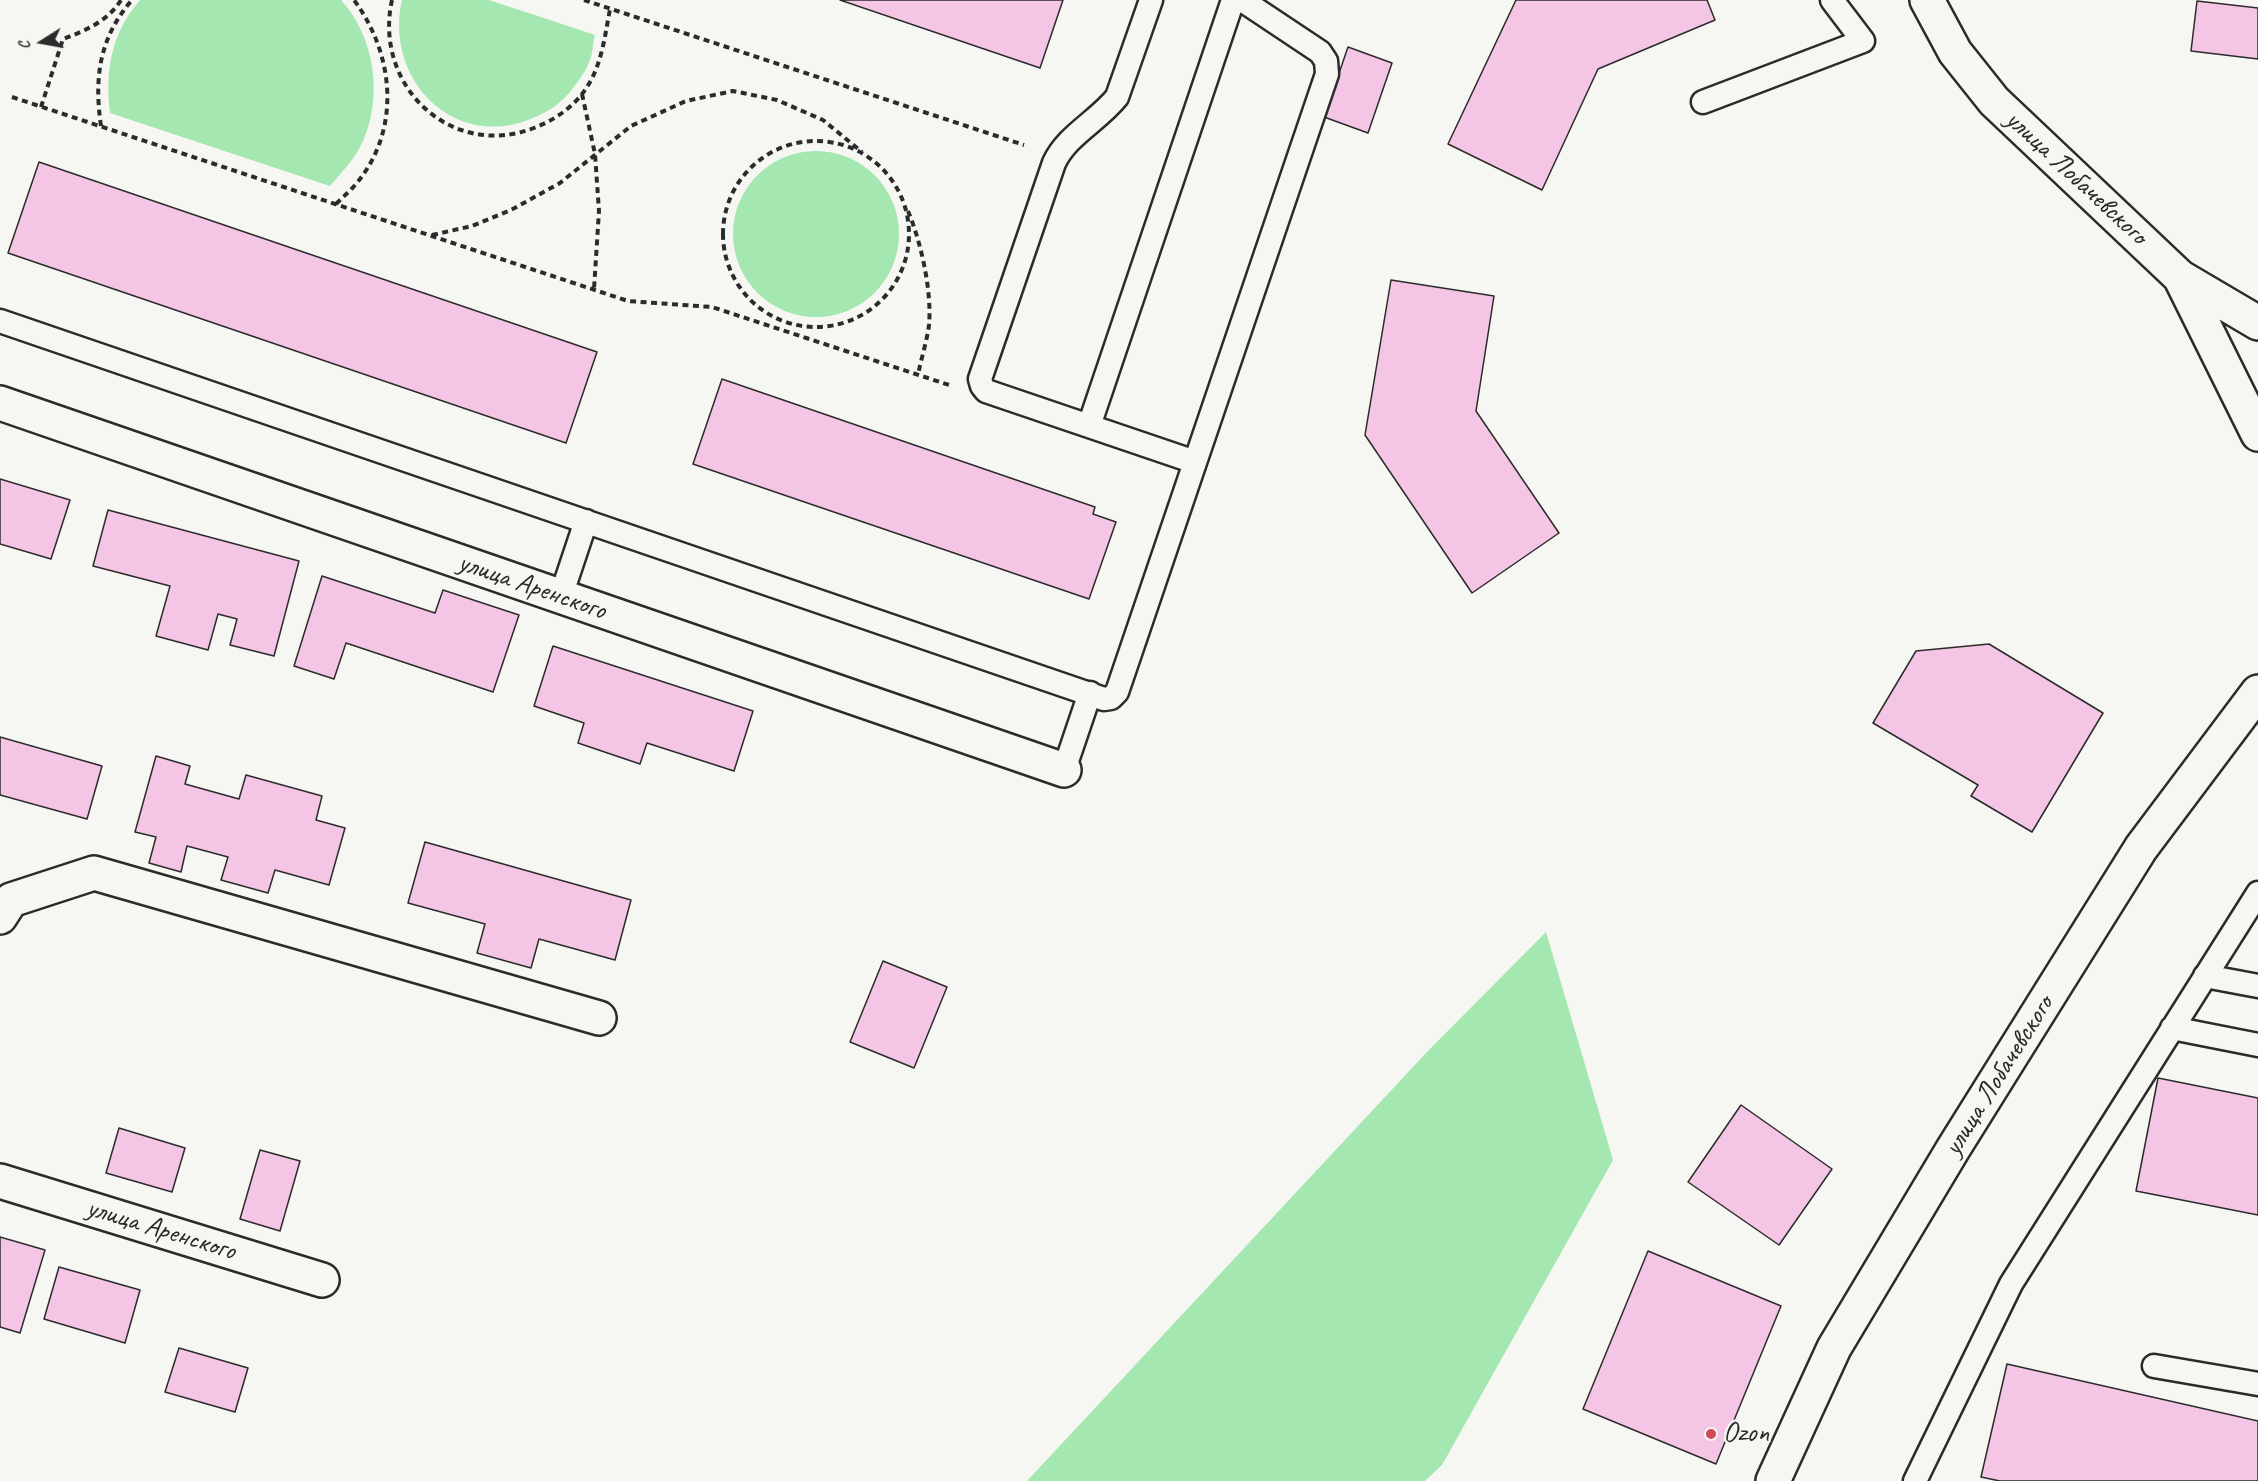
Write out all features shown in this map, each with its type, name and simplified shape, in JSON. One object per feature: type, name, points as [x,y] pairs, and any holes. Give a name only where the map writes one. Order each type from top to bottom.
[{"type":"street","name":"улица Лобачевского","points":[[1927,0],[1955,52],[1994,101],[2180,277],[2258,323]]},
{"type":"street","points":[[2180,277],[2258,435]]},
{"type":"street","name":"улица Аренского","points":[[0,403],[1064,770]]},
{"type":"street","name":"улица Лобачевского","points":[[1773,1481],[1833,1348],[1953,1149],[2141,848],[2258,692]]},
{"type":"street","points":[[0,917],[11,900],[94,873],[599,1018]]},
{"type":"street","name":"улица Аренского","points":[[0,1181],[322,1280]]},
{"type":"lane","points":[[1151,0],[1117,97],[1057,156],[980,379],[981,386],[986,391],[1195,462]]},
{"type":"lane","points":[[1089,426],[1233,0]]},
{"type":"lane","points":[[0,321],[1104,699],[1111,698],[1117,692],[1327,74],[1326,61],[1320,52],[1242,0]]},
{"type":"lane","points":[[1703,102],[1863,41],[1832,0]]},
{"type":"lane","points":[[561,596],[586,521]]},
{"type":"lane","points":[[1064,770],[1090,693]]},
{"type":"lane","points":[[1915,1481],[2011,1284],[2258,893]]},
{"type":"lane","points":[[2205,976],[2258,986]]},
{"type":"lane","points":[[2172,1028],[2258,1045]]},
{"type":"lane","points":[[2154,1366],[2258,1384]]},
{"type":"path","points":[[41,107],[63,39],[91,29],[121,0]]},
{"type":"path","points":[[101,126],[97,97],[99,68],[107,39],[121,13],[132,0]]},
{"type":"path","points":[[336,204],[357,183],[372,159],[383,132],[387,103],[387,74],[380,46],[368,19],[354,0]]},
{"type":"path","points":[[392,0],[388,17],[389,42],[395,66],[406,89],[423,107],[443,122],[467,132],[494,136],[521,133],[547,123],[569,108],[582,93],[599,62],[610,9]]},
{"type":"path","points":[[584,0],[1057,156]]},
{"type":"path","points":[[431,236],[472,226],[511,210],[560,183],[631,126],[686,101],[733,91],[777,100],[823,120],[887,174],[901,196],[917,232],[926,274],[929,324],[918,375]]},
{"type":"path","points":[[582,93],[595,154],[599,211],[594,289]]},
{"type":"path","points":[[12,97],[628,301],[712,307],[963,390],[981,386]]},
{"type":"path","points":[[867,156],[843,145],[817,140],[791,144],[766,154],[747,171],[731,193],[723,219],[723,245],[730,271],[744,294],[764,312],[788,323],[814,327],[841,324],[865,313],[885,296],[900,274],[908,249],[908,222],[901,196]]},
{"type":"path","points":[[785,331],[788,323]]},
{"type":"green space","points":[[140,0],[341,0],[362,31],[368,49],[374,86],[373,105],[360,148],[330,186],[110,113],[108,82],[112,53],[122,26]]},
{"type":"green space","points":[[402,0],[489,0],[595,35],[591,57],[585,71],[569,93],[545,112],[528,120],[500,126],[473,124],[450,115],[429,100],[414,79],[403,55],[399,28]]},
{"type":"green space","points":[[816,151],[832,152],[848,157],[875,175],[893,202],[898,218],[898,250],[893,266],[875,293],[848,311],[832,316],[816,317],[800,316],[784,311],[757,293],[739,266],[734,250],[733,234],[734,218],[739,202],[757,175],[784,157],[800,152]]},
{"type":"green space","points":[[1546,932],[1613,1160],[1442,1465],[1425,1481],[1027,1481],[1426,1053]]},
{"type":"building","points":[[840,0],[1063,0],[1040,68]]},
{"type":"building","points":[[1516,0],[1707,0],[1715,20],[1598,69],[1542,190],[1448,144]]},
{"type":"building","points":[[2197,1],[2258,8],[2258,59],[2191,51]]},
{"type":"building","points":[[1348,47],[1392,63],[1368,133],[1324,117]]},
{"type":"building","points":[[39,162],[597,352],[566,443],[8,253]]},
{"type":"building","points":[[1391,280],[1494,296],[1476,411],[1559,533],[1472,593],[1365,435]]},
{"type":"building","points":[[722,379],[1095,507],[1093,514],[1116,522],[1089,599],[693,464]]},
{"type":"building","points":[[0,479],[70,500],[51,559],[0,544]]},
{"type":"building","points":[[108,510],[299,561],[274,656],[230,645],[237,619],[218,614],[208,650],[156,636],[170,586],[93,566]]},
{"type":"building","points":[[322,576],[435,613],[443,590],[519,615],[493,692],[346,643],[334,679],[294,666]]},
{"type":"building","points":[[1989,644],[2103,713],[2032,832],[1971,796],[1978,785],[1873,723],[1916,651]]},
{"type":"building","points":[[553,646],[753,711],[734,771],[647,743],[640,764],[578,743],[584,723],[534,706]]},
{"type":"building","points":[[0,737],[102,766],[87,819],[0,795]]},
{"type":"building","points":[[156,756],[190,766],[185,784],[239,799],[246,775],[322,796],[316,820],[345,828],[329,885],[275,870],[268,893],[221,880],[228,857],[187,846],[181,872],[149,863],[156,837],[135,832]]},
{"type":"building","points":[[425,842],[631,900],[615,960],[539,939],[531,968],[477,953],[485,924],[408,903]]},
{"type":"building","points":[[883,961],[947,987],[914,1068],[850,1042]]},
{"type":"building","points":[[2158,1078],[2258,1098],[2258,1215],[2136,1191]]},
{"type":"building","points":[[1741,1105],[1832,1169],[1779,1245],[1688,1182]]},
{"type":"building","points":[[119,1128],[185,1148],[172,1192],[106,1173]]},
{"type":"building","points":[[260,1150],[300,1161],[280,1231],[240,1219]]},
{"type":"building","points":[[0,1237],[45,1250],[20,1333],[0,1327]]},
{"type":"building","points":[[1648,1251],[1781,1306],[1716,1464],[1583,1409]]},
{"type":"building","points":[[59,1267],[140,1290],[125,1343],[44,1319]]},
{"type":"building","points":[[179,1348],[248,1368],[235,1412],[165,1392]]},
{"type":"building","points":[[2007,1364],[2258,1421],[2258,1481],[2000,1481],[1981,1477]]},
{"type":"place","name":"Ozon","points":[[1711,1434]]}]
